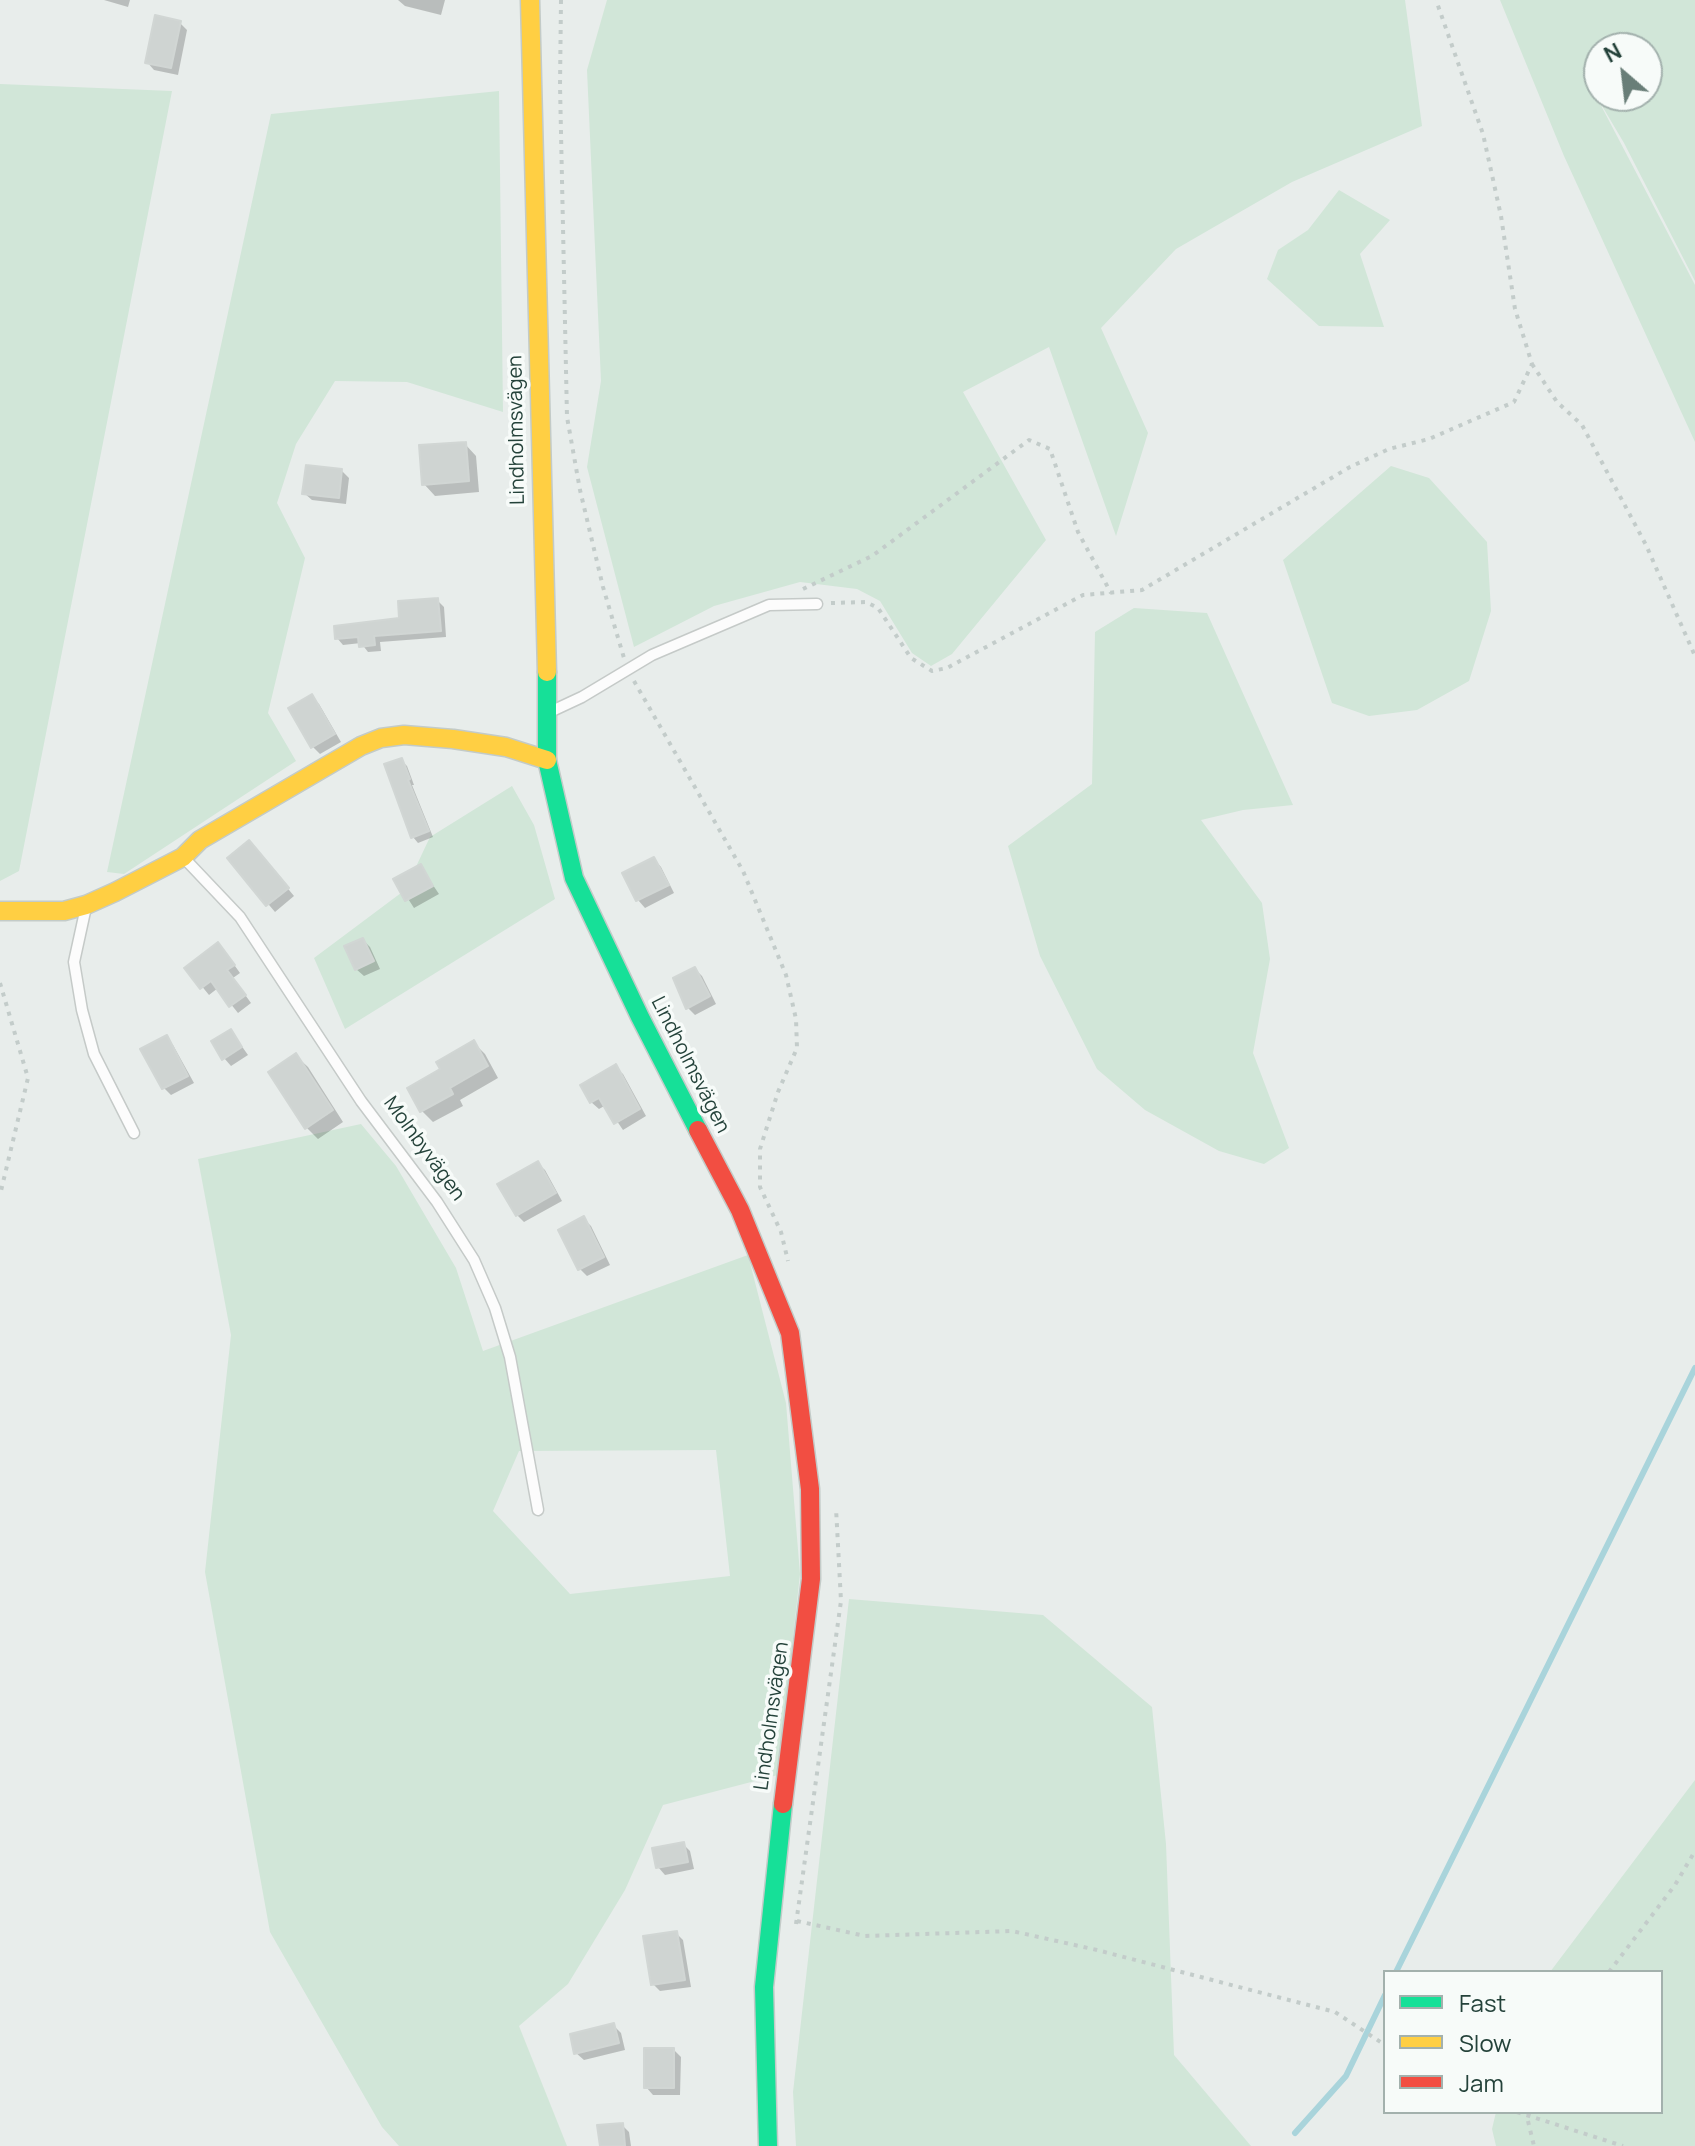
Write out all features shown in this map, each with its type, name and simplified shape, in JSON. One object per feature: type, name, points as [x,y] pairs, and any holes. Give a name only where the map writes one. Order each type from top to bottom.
[{"type":"main road","name":"Lindholmsvägen","points":[[530,0],[547,760],[574,878],[640,1017],[740,1210],[790,1333],[810,1489],[811,1579],[764,1987],[768,2146]]},
{"type":"main road","points":[[0,911],[64,911],[86,905],[183,857],[200,840],[361,746],[381,738],[404,735],[453,739],[506,747],[547,760]]},
{"type":"lane","points":[[548,713],[582,697],[627,668],[769,605],[817,604]]},
{"type":"lane","name":"Molnbyvägen","points":[[183,857],[240,917],[361,1101],[437,1202],[474,1260],[495,1308],[510,1357],[538,1510]]},
{"type":"lane","points":[[86,905],[74,962],[82,1010],[94,1054],[134,1133]]},
{"type":"path","points":[[561,0],[567,417],[580,490],[603,587],[627,668],[743,871],[786,975],[796,1019],[797,1048],[778,1092],[760,1149],[760,1187],[781,1232],[788,1261]]},
{"type":"path","points":[[1436,0],[1483,134],[1501,216],[1515,309],[1532,364],[1557,402],[1582,425],[1646,545],[1695,656]]},
{"type":"path","points":[[817,604],[866,602],[878,608],[911,658],[932,671],[947,668],[1083,595],[1142,590],[1350,467],[1389,449],[1429,439],[1514,402],[1532,364]]},
{"type":"path","points":[[769,605],[872,556],[1029,440],[1050,449],[1078,532],[1111,593]]},
{"type":"path","points":[[0,983],[28,1078],[0,1195]]},
{"type":"path","points":[[795,1936],[841,1601],[835,1499]]},
{"type":"path","points":[[1611,1970],[1675,1885],[1695,1851]]},
{"type":"path","points":[[797,1921],[865,1936],[1012,1931],[1335,2012],[1383,2044]]},
{"type":"path","points":[[1534,2146],[1529,2115],[1623,2146]]},
{"type":"green space","points":[[607,0],[1405,0],[1422,126],[1292,182],[1176,249],[1101,328],[1148,433],[1116,536],[1049,347],[963,392],[1046,540],[952,654],[931,666],[912,653],[880,601],[857,589],[800,582],[714,606],[634,647],[587,467],[601,381],[587,70]]},
{"type":"green space","points":[[1500,0],[1695,0],[1695,281],[1606,112],[1663,112],[1663,32],[1583,32],[1583,112],[1604,112],[1695,285],[1695,442],[1564,156]]},
{"type":"green space","points":[[0,84],[172,91],[19,871],[0,881]]},
{"type":"green space","points":[[499,91],[503,412],[407,382],[335,381],[296,444],[277,503],[305,558],[268,713],[296,761],[124,874],[107,872],[271,114]]},
{"type":"green space","points":[[1339,190],[1390,220],[1360,254],[1384,327],[1319,326],[1267,279],[1278,250],[1308,230]]},
{"type":"green space","points":[[1391,466],[1429,478],[1487,542],[1491,611],[1469,681],[1417,710],[1369,716],[1332,703],[1283,560]]},
{"type":"green space","points":[[1134,608],[1207,613],[1293,805],[1243,810],[1201,820],[1262,903],[1270,959],[1253,1053],[1289,1148],[1264,1164],[1219,1151],[1145,1110],[1097,1069],[1040,956],[1008,846],[1092,784],[1095,632]]},
{"type":"green space","points":[[512,786],[534,825],[555,899],[345,1029],[314,958],[405,890],[430,837]]},
{"type":"green space","points":[[361,1124],[396,1166],[456,1268],[483,1351],[748,1255],[786,1403],[800,1574],[778,1775],[663,1805],[625,1890],[568,1984],[519,2026],[567,2146],[399,2146],[382,2127],[270,1932],[205,1572],[231,1335],[198,1159]],"holes":[[[716,1450],[730,1576],[570,1594],[493,1511],[519,1451]]]},
{"type":"green space","points":[[849,1599],[1043,1615],[1152,1707],[1166,1844],[1174,2055],[1251,2146],[796,2146],[793,2092]]},
{"type":"green space","points":[[1695,1780],[1695,2146],[1496,2146],[1492,2129],[1496,2114],[1663,2114],[1663,1970],[1552,1970]]},
{"type":"building","points":[[155,15],[181,21],[171,68],[145,63]]},
{"type":"building","points":[[466,442],[469,481],[422,485],[419,445]]},
{"type":"building","points":[[306,465],[342,469],[339,498],[302,494]]},
{"type":"building","points":[[438,598],[441,631],[374,636],[375,645],[359,647],[358,637],[335,639],[334,626],[399,618],[398,601]]},
{"type":"building","points":[[312,694],[335,734],[311,748],[288,708]]},
{"type":"building","points":[[402,758],[429,831],[411,838],[384,764]]},
{"type":"building","points":[[249,840],[289,888],[266,906],[227,858]]},
{"type":"building","points":[[654,857],[669,885],[636,901],[622,873]]},
{"type":"building","points":[[421,864],[433,886],[405,901],[393,879]]},
{"type":"building","points":[[363,938],[374,961],[355,970],[344,946]]},
{"type":"building","points":[[218,942],[235,965],[227,970],[246,995],[229,1007],[211,981],[200,989],[184,968]]},
{"type":"building","points":[[695,967],[710,996],[686,1009],[673,978]]},
{"type":"building","points":[[231,1029],[242,1047],[222,1060],[211,1041]]},
{"type":"building","points":[[167,1035],[188,1076],[162,1089],[140,1049]]},
{"type":"building","points":[[474,1040],[488,1066],[450,1088],[453,1094],[420,1112],[407,1088],[440,1069],[436,1062]]},
{"type":"building","points":[[296,1053],[333,1110],[305,1129],[268,1072]]},
{"type":"building","points":[[616,1064],[640,1109],[614,1124],[599,1098],[590,1103],[580,1085]]},
{"type":"building","points":[[538,1161],[556,1193],[516,1216],[497,1184]]},
{"type":"building","points":[[584,1216],[604,1257],[578,1270],[558,1230]]},
{"type":"building","points":[[684,1842],[688,1862],[656,1868],[652,1848]]},
{"type":"building","points":[[677,1931],[685,1980],[651,1985],[643,1936]]},
{"type":"building","points":[[614,2023],[619,2043],[574,2054],[570,2034]]},
{"type":"building","points":[[644,2048],[674,2048],[674,2088],[644,2088]]},
{"type":"building","points":[[623,2123],[625,2146],[600,2146],[597,2125]]},
{"type":"waterway","points":[[1397,1970],[1695,1368]]},
{"type":"waterway","points":[[1295,2133],[1346,2076],[1383,1999]]},
{"type":"traffic: fast","points":[[547,672],[547,760],[574,878],[698,1130]]},
{"type":"traffic: fast","points":[[768,2146],[764,1987],[783,1804]]},
{"type":"traffic: slow","points":[[530,0],[547,672]]},
{"type":"traffic: slow","points":[[0,911],[64,911],[115,892],[183,857],[200,840],[361,746],[381,738],[404,735],[453,739],[506,747],[547,760]]},
{"type":"traffic: jam","points":[[698,1130],[740,1210],[790,1333],[810,1489],[811,1579],[783,1804]]}]
